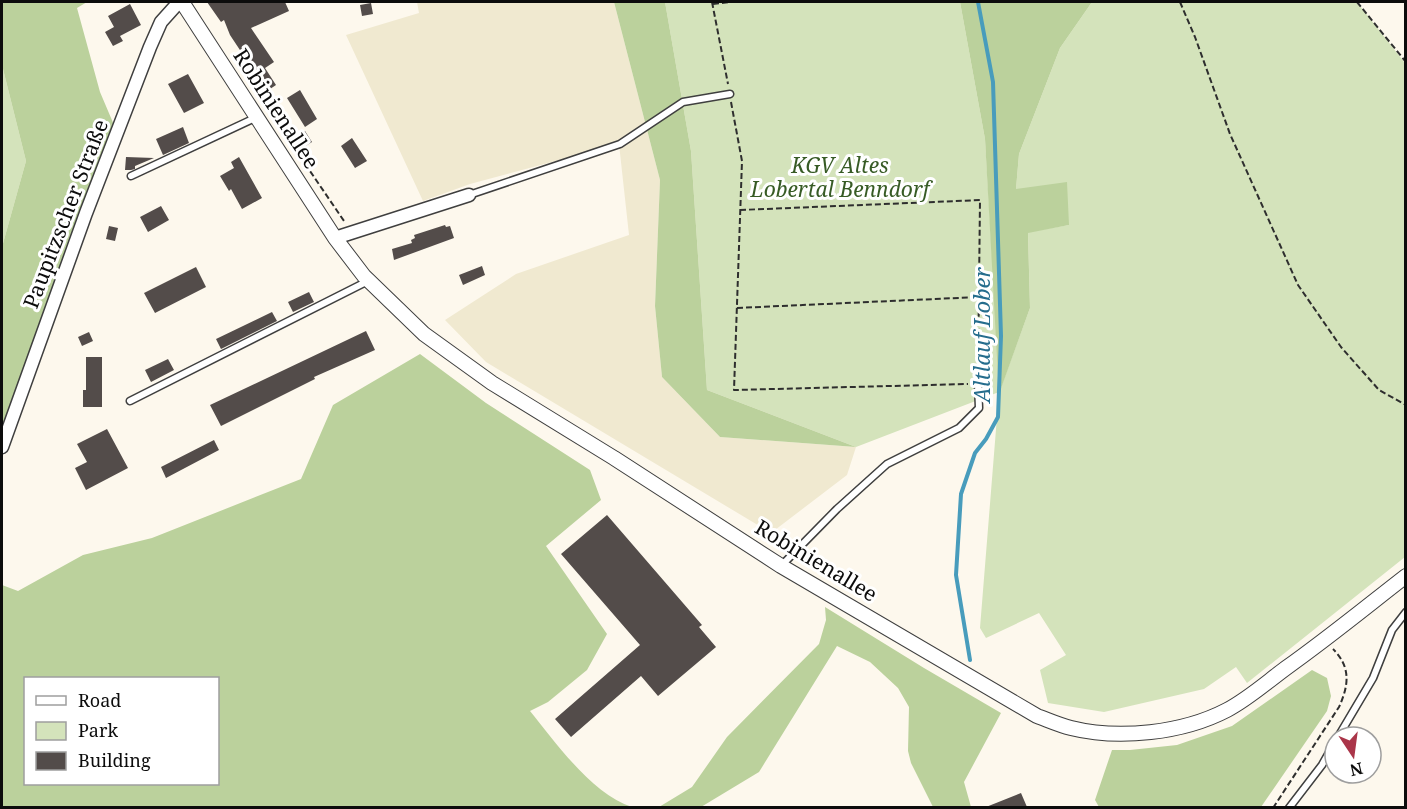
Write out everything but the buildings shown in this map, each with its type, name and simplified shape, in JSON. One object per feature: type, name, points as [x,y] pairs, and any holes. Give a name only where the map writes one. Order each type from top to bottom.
[{"type":"street","name":"Robinienallee","points":[[180,2],[335,238],[369,281],[424,334],[492,384],[614,458],[781,566],[1028,711],[1072,728],[1108,733],[1155,732],[1196,723],[1227,710],[1325,640],[1406,576]]},
{"type":"street","name":"Paupitzscher Straße","points":[[2,447],[86,213],[150,47],[161,22],[180,2]]},
{"type":"street","points":[[335,238],[469,195]]},
{"type":"lane","points":[[469,195],[620,144],[683,102],[730,94]]},
{"type":"lane","points":[[131,176],[256,117]]},
{"type":"lane","points":[[130,400],[369,281]]},
{"type":"lane","points":[[781,566],[837,509],[887,464],[959,429],[979,408],[978,384]]},
{"type":"lane","points":[[1345,725],[1373,678],[1392,630],[1406,612]]},
{"type":"lane","points":[[1289,807],[1323,763]]},
{"type":"path","points":[[731,2],[713,3],[742,161],[740,210],[737,308],[735,390],[978,384],[980,200],[740,210]]},
{"type":"path","points":[[1180,2],[1230,134],[1298,285],[1341,347],[1379,390],[1406,405]]},
{"type":"path","points":[[1358,2],[1406,62]]},
{"type":"path","points":[[293,147],[352,232]]},
{"type":"path","points":[[737,308],[979,297]]},
{"type":"path","points":[[1273,807],[1346,693],[1346,666],[1325,640]]},
{"type":"shaded area","points":[[417,2],[614,2],[660,180],[655,306],[662,377],[720,437],[856,447],[847,475],[771,533],[486,362],[445,320],[516,274],[629,235],[619,144],[470,184],[423,201],[346,35],[419,13]]},
{"type":"green space","points":[[2,2],[87,2],[77,8],[100,92],[114,125],[52,290],[2,435],[2,247],[26,161],[2,65]]},
{"type":"green space","points":[[614,2],[665,2],[691,151],[707,390],[856,447],[720,437],[662,377],[655,306],[660,180]]},
{"type":"green space","name":"KGV Altes Lobertal Benndorf","points":[[665,2],[960,2],[985,139],[1000,390],[1030,308],[1028,232],[1069,225],[1016,189],[1019,154],[1060,48],[1092,2],[1357,2],[1405,63],[1405,557],[1247,683],[1236,667],[1204,689],[1104,712],[1048,703],[1040,670],[1066,655],[1039,613],[986,638],[980,628],[999,392],[856,447],[707,390],[691,151]]},
{"type":"green space","points":[[960,2],[1092,2],[1060,48],[1019,154],[1016,189],[1067,182],[1069,225],[1028,233],[1030,308],[999,394],[985,139]]},
{"type":"green space","points":[[2,65],[26,161],[2,247]]},
{"type":"green space","points":[[420,354],[486,403],[590,470],[601,500],[546,546],[607,634],[587,670],[548,702],[530,711],[589,780],[617,801],[632,807],[2,807],[2,585],[18,591],[83,555],[152,538],[301,479],[333,405]]},
{"type":"green space","points":[[825,607],[1001,713],[964,782],[971,807],[933,807],[911,763],[908,751],[909,707],[898,688],[870,662],[837,646],[759,772],[701,807],[659,807],[692,787],[727,737],[819,644],[826,620]]},
{"type":"green space","points":[[1312,670],[1327,678],[1331,696],[1327,711],[1261,807],[1099,807],[1095,800],[1112,750],[1177,745],[1232,726]]},
{"type":"waterway","name":"Altlauf Lober","points":[[970,660],[956,575],[961,494],[975,453],[998,417],[1001,336],[993,82],[978,2]]}]
